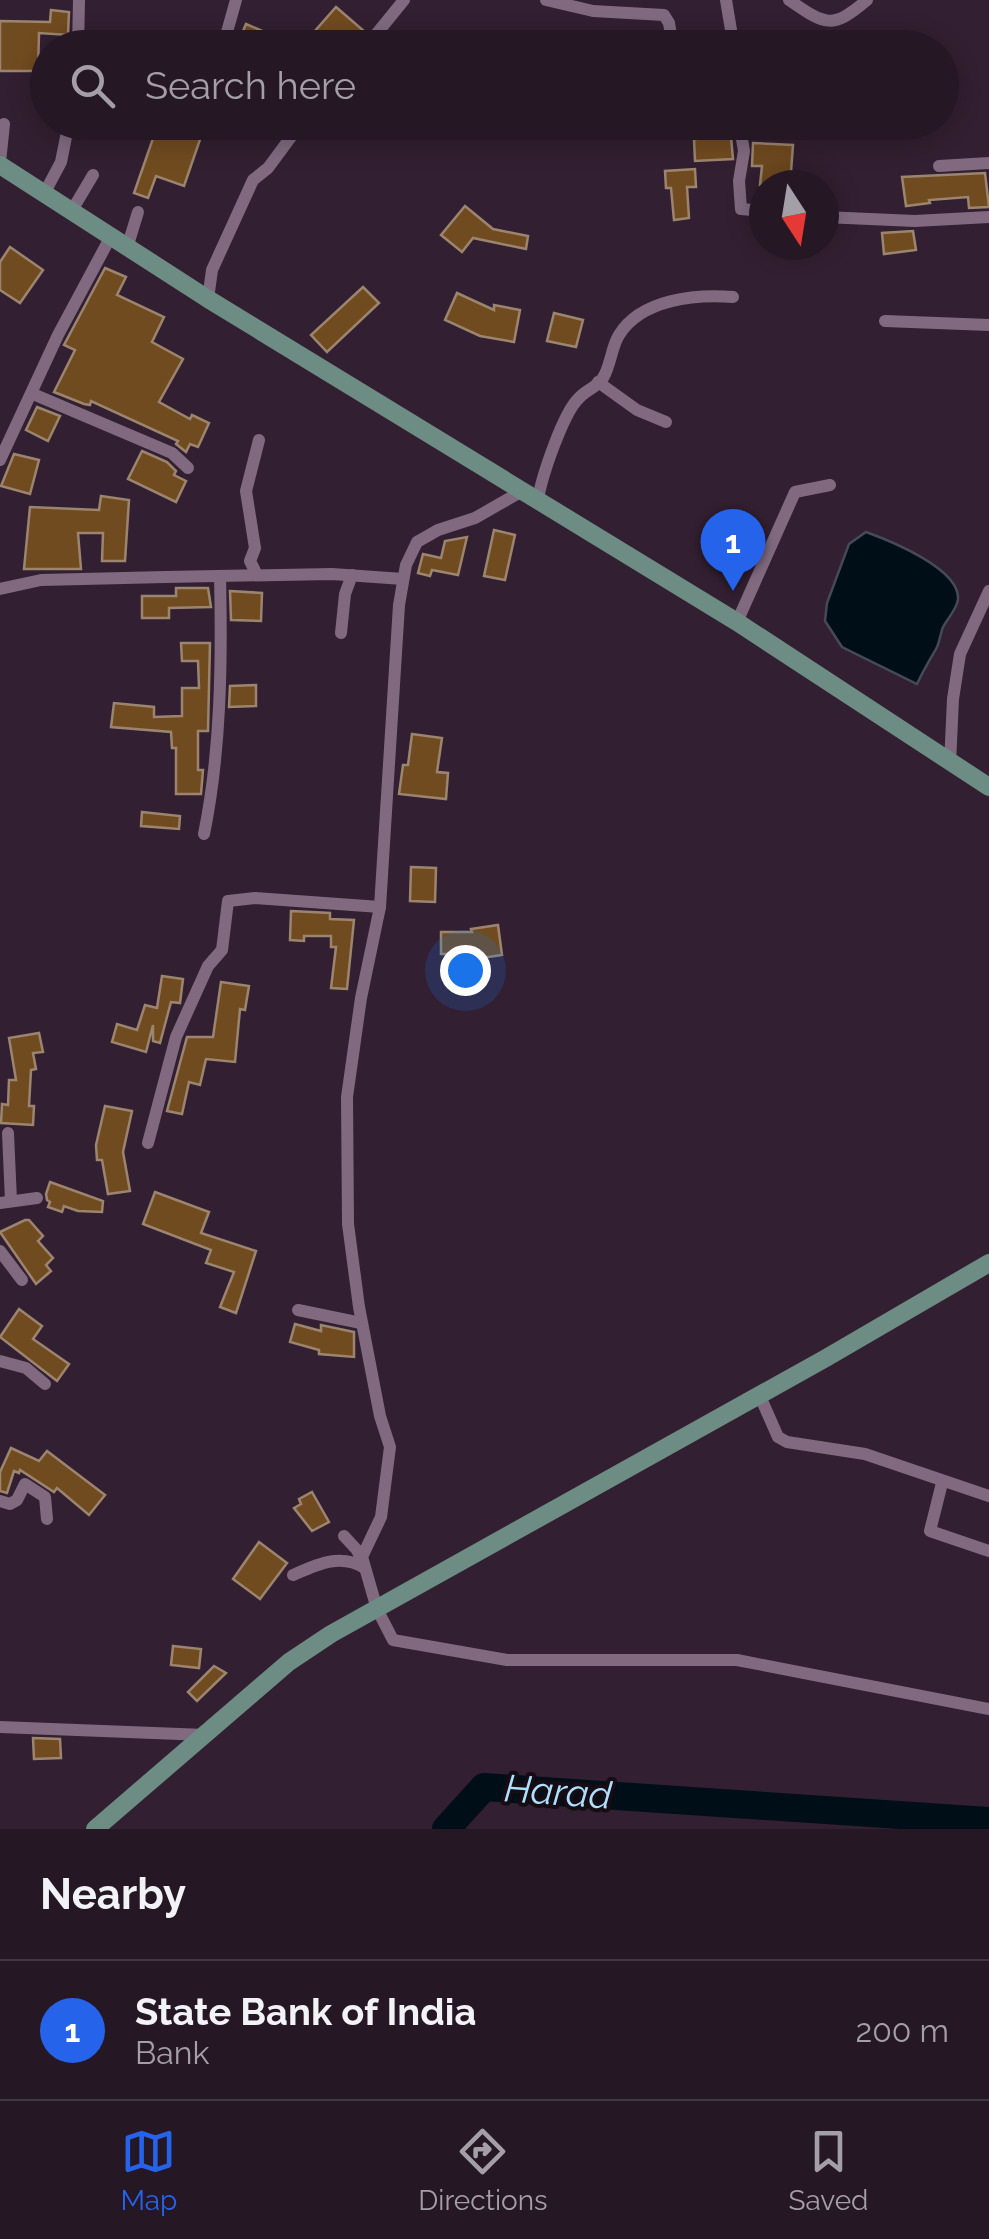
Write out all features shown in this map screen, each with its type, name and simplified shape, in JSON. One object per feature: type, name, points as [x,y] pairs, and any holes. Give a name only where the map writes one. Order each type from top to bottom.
[{"type":"street","points":[[78,30],[79,0]]},
{"type":"street","points":[[228,30],[236,0]]},
{"type":"street","points":[[380,30],[404,0]]},
{"type":"street","points":[[546,0],[594,11],[664,16],[671,30]]},
{"type":"street","points":[[726,0],[731,30]]},
{"type":"street","points":[[790,0],[820,22],[835,22],[867,0]]},
{"type":"street","points":[[4,124],[0,164],[44,194],[208,299],[738,622],[989,787]]},
{"type":"street","points":[[44,194],[61,162],[65,140]]},
{"type":"street","points":[[208,299],[212,270],[253,180],[268,168],[287,140]]},
{"type":"street","points":[[742,140],[741,209],[749,210]]},
{"type":"street","points":[[939,166],[989,163]]},
{"type":"street","points":[[71,212],[92,175]]},
{"type":"street","points":[[127,248],[138,212]]},
{"type":"street","points":[[839,218],[915,221],[989,217]]},
{"type":"street","points":[[0,460],[110,238]]},
{"type":"street","points":[[733,297],[698,294],[646,312],[624,328],[598,382],[578,398],[531,494],[438,530],[418,542],[406,565],[386,770],[380,906],[347,1097],[348,1224],[362,1323],[390,1447],[382,1518],[362,1557],[377,1609],[394,1640],[507,1660],[737,1660],[989,1708]]},
{"type":"street","points":[[885,321],[989,325]]},
{"type":"street","points":[[598,382],[637,410],[666,422]]},
{"type":"street","points":[[33,394],[172,453],[188,468]]},
{"type":"street","points":[[257,576],[250,561],[255,548],[246,491],[259,440]]},
{"type":"street","points":[[738,622],[795,492],[830,485]]},
{"type":"street","points":[[0,589],[41,580],[352,574],[404,579]]},
{"type":"street","points":[[341,632],[345,594],[352,574]]},
{"type":"street","points":[[204,834],[213,775],[221,661],[220,576]]},
{"type":"street","points":[[950,764],[960,654],[989,591]]},
{"type":"street","points":[[148,1143],[176,1037],[208,966],[222,950],[228,901],[255,898],[380,906]]},
{"type":"street","points":[[8,1133],[6,1202],[37,1198]]},
{"type":"street","points":[[0,1251],[22,1280]]},
{"type":"street","points":[[95,1829],[289,1662],[331,1634],[989,1263]]},
{"type":"street","points":[[298,1310],[362,1323]]},
{"type":"street","points":[[0,1361],[26,1368],[44,1384]]},
{"type":"street","points":[[759,1394],[778,1437],[787,1442],[865,1454],[989,1496]]},
{"type":"street","points":[[942,1483],[930,1531],[989,1551]]},
{"type":"street","points":[[0,1500],[10,1504],[17,1500],[26,1484],[46,1497],[47,1519]]},
{"type":"street","points":[[344,1536],[357,1550],[365,1568]]},
{"type":"street","points":[[293,1575],[351,1560],[365,1568]]},
{"type":"street","points":[[0,1728],[205,1735]]},
{"type":"shaded area","points":[[866,532],[922,558],[956,588],[956,606],[917,684],[842,647],[825,621],[827,603],[849,544]]},
{"type":"building","points":[[336,7],[363,30],[316,30]]},
{"type":"building","points":[[51,10],[69,12],[68,30],[30,30],[30,71],[0,71],[0,21],[50,22]]},
{"type":"building","points":[[152,140],[200,140],[184,186],[156,176],[148,198],[134,193]]},
{"type":"building","points":[[694,140],[731,140],[733,159],[695,161]]},
{"type":"building","points":[[753,143],[793,145],[791,170],[762,170],[762,166],[752,166]]},
{"type":"building","points":[[695,169],[696,187],[687,187],[689,218],[674,220],[665,171]]},
{"type":"building","points":[[985,173],[989,207],[969,208],[968,197],[906,206],[902,177]]},
{"type":"building","points":[[465,206],[493,229],[528,236],[526,249],[473,238],[462,252],[441,235]]},
{"type":"building","points":[[913,231],[916,250],[884,254],[882,233]]},
{"type":"building","points":[[10,247],[43,270],[20,303],[0,290],[0,262]]},
{"type":"building","points":[[105,268],[126,277],[117,295],[164,317],[152,342],[183,359],[159,402],[190,419],[192,415],[209,423],[198,447],[190,444],[186,452],[176,444],[178,441],[91,401],[90,405],[84,404],[54,392],[75,350],[64,345]]},
{"type":"building","points":[[363,287],[379,303],[327,352],[311,335]]},
{"type":"building","points":[[457,293],[494,310],[494,305],[520,310],[514,342],[480,336],[445,320]]},
{"type":"building","points":[[554,313],[583,320],[576,347],[547,341]]},
{"type":"building","points":[[37,407],[60,416],[48,441],[26,430]]},
{"type":"building","points":[[142,451],[167,462],[176,471],[174,475],[186,481],[176,502],[128,479]]},
{"type":"building","points":[[14,454],[39,460],[30,494],[1,486]]},
{"type":"building","points":[[101,496],[129,500],[125,561],[102,561],[103,533],[78,533],[81,569],[24,569],[30,507],[99,510]]},
{"type":"building","points":[[494,530],[515,535],[505,580],[484,576]]},
{"type":"building","points":[[467,537],[458,575],[432,570],[430,576],[418,573],[423,554],[441,558],[445,541]]},
{"type":"building","points":[[176,588],[208,588],[211,607],[169,608],[169,618],[142,618],[142,596],[176,596]]},
{"type":"building","points":[[230,591],[262,593],[261,621],[231,620]]},
{"type":"building","points":[[181,643],[210,643],[208,731],[198,731],[198,770],[203,770],[201,794],[176,794],[176,748],[172,748],[171,732],[111,727],[114,703],[154,707],[154,717],[182,716],[182,688],[199,688],[198,661],[182,661]]},
{"type":"building","points":[[256,685],[256,706],[229,707],[230,686]]},
{"type":"building","points":[[412,734],[442,738],[437,772],[448,773],[446,799],[399,794]]},
{"type":"building","points":[[142,812],[180,816],[179,829],[141,826]]},
{"type":"building","points":[[411,867],[436,868],[435,902],[410,901]]},
{"type":"building","points":[[291,911],[330,913],[330,919],[354,920],[347,989],[331,988],[336,947],[331,947],[331,936],[290,940]]},
{"type":"building","points":[[498,925],[502,955],[475,959],[475,954],[441,954],[441,932],[472,932],[471,929]]},
{"type":"building","points":[[162,976],[183,979],[180,1003],[171,1002],[160,1043],[153,1041],[153,1025],[146,1052],[112,1042],[117,1024],[137,1030],[145,1005],[157,1008]]},
{"type":"building","points":[[221,982],[249,986],[245,1010],[240,1009],[235,1062],[206,1059],[200,1085],[189,1082],[182,1114],[167,1111],[187,1037],[213,1037]]},
{"type":"building","points":[[39,1033],[43,1052],[33,1053],[36,1069],[31,1070],[29,1106],[34,1106],[33,1125],[1,1123],[2,1104],[8,1105],[9,1080],[16,1080],[9,1038]]},
{"type":"building","points":[[105,1106],[132,1111],[123,1152],[130,1191],[108,1194],[102,1160],[97,1160],[96,1145]]},
{"type":"building","points":[[50,1182],[103,1201],[102,1212],[64,1206],[62,1212],[48,1207],[46,1194]]},
{"type":"building","points":[[155,1192],[209,1212],[201,1233],[256,1251],[236,1313],[220,1307],[234,1272],[206,1263],[211,1250],[143,1224]]},
{"type":"building","points":[[25,1220],[43,1236],[38,1241],[53,1258],[46,1265],[51,1271],[36,1284],[0,1232]]},
{"type":"building","points":[[19,1309],[42,1326],[33,1339],[69,1364],[57,1381],[0,1337]]},
{"type":"building","points":[[295,1324],[321,1331],[321,1325],[354,1332],[354,1357],[319,1354],[319,1350],[290,1342]]},
{"type":"building","points":[[11,1448],[39,1461],[47,1451],[105,1495],[89,1515],[57,1488],[54,1492],[20,1470],[14,1471],[7,1493],[0,1491],[0,1472]]},
{"type":"building","points":[[312,1492],[329,1522],[312,1531],[294,1508],[301,1504],[299,1499]]},
{"type":"building","points":[[259,1542],[287,1563],[260,1599],[233,1579]]},
{"type":"building","points":[[173,1646],[201,1649],[199,1668],[171,1665]]},
{"type":"building","points":[[214,1666],[226,1673],[197,1701],[188,1692]]},
{"type":"building","points":[[33,1738],[60,1739],[61,1758],[34,1759]]},
{"type":"waterway","name":"Harad","points":[[446,1829],[484,1787],[989,1821]]},
{"type":"place","name":"State Bank of India","points":[[733,591]]}]
